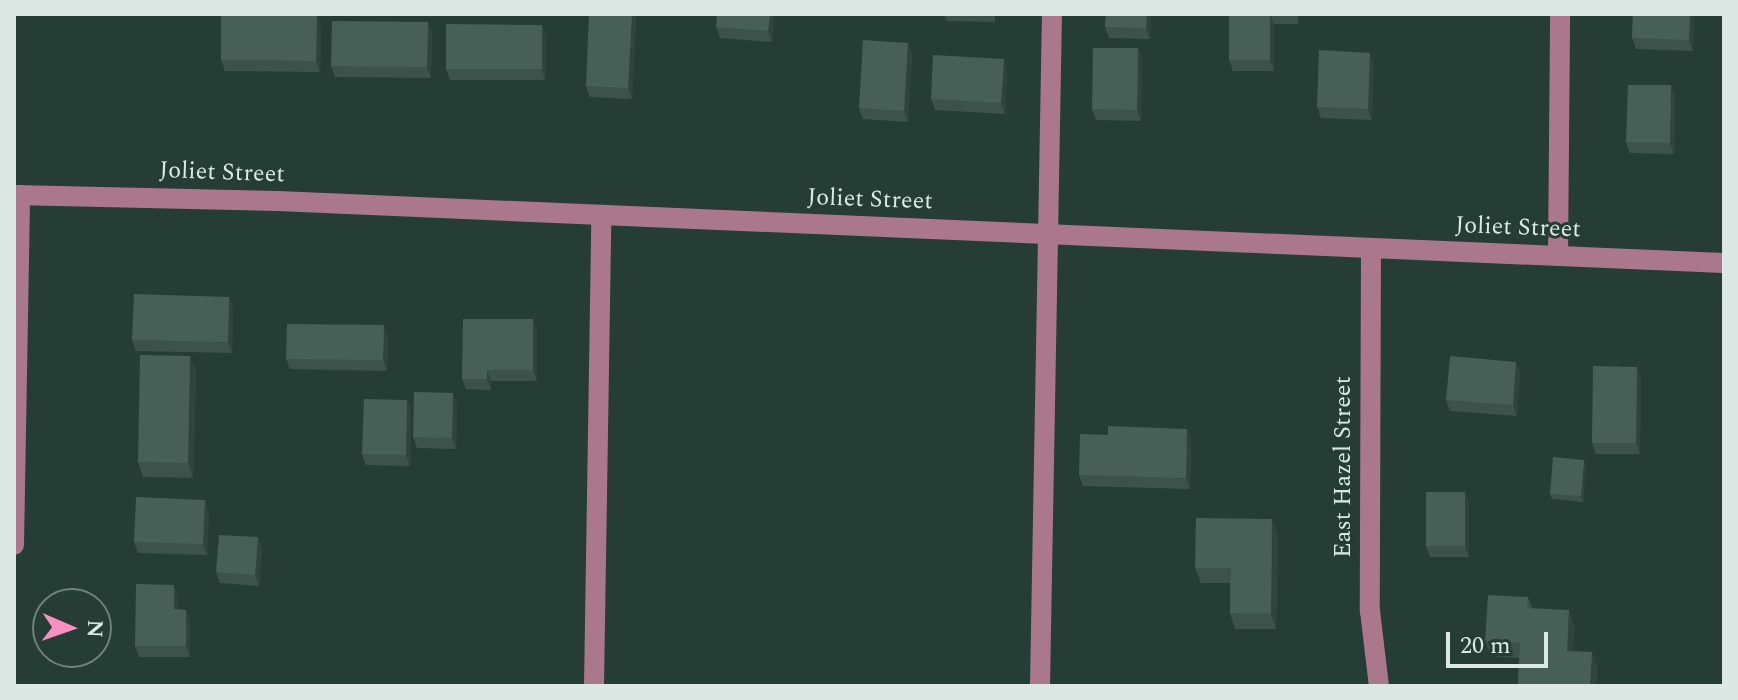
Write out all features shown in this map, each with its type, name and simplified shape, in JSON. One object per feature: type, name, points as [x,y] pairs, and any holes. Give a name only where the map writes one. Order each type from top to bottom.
[{"type":"street","points":[[1040,686],[1052,14]]},
{"type":"street","points":[[1558,256],[1560,14]]},
{"type":"street","points":[[14,545],[17,195]]},
{"type":"street","name":"Joliet Street","points":[[17,195],[262,200],[1724,263]]},
{"type":"street","points":[[594,686],[601,215]]},
{"type":"street","name":"East Hazel Street","points":[[1371,248],[1370,611],[1379,686]]},
{"type":"building","points":[[589,14],[632,14],[628,88],[586,86]]},
{"type":"building","points":[[717,14],[770,14],[768,31],[716,27]]},
{"type":"building","points":[[1106,14],[1147,14],[1146,28],[1105,27]]},
{"type":"building","points":[[1229,14],[1270,14],[1270,60],[1229,60]]},
{"type":"building","points":[[1633,14],[1690,14],[1689,40],[1632,38]]},
{"type":"building","points":[[221,15],[317,15],[316,61],[221,60]]},
{"type":"building","points":[[332,21],[428,22],[427,67],[331,66]]},
{"type":"building","points":[[446,24],[542,25],[542,69],[446,69]]},
{"type":"building","points":[[863,40],[908,43],[904,111],[859,108]]},
{"type":"building","points":[[1093,48],[1138,48],[1137,110],[1092,109]]},
{"type":"building","points":[[1319,50],[1370,53],[1368,109],[1317,107]]},
{"type":"building","points":[[933,55],[1004,59],[1001,103],[931,99]]},
{"type":"building","points":[[1628,85],[1671,85],[1670,143],[1626,142]]},
{"type":"building","points":[[134,294],[229,297],[228,342],[132,340]]},
{"type":"building","points":[[463,319],[533,319],[533,370],[487,370],[487,379],[462,379]]},
{"type":"building","points":[[287,324],[384,325],[383,360],[286,359]]},
{"type":"building","points":[[140,355],[190,356],[188,463],[138,462]]},
{"type":"building","points":[[1450,356],[1516,362],[1513,405],[1446,400]]},
{"type":"building","points":[[1593,366],[1637,367],[1636,443],[1592,443]]},
{"type":"building","points":[[414,392],[453,393],[452,438],[413,437]]},
{"type":"building","points":[[364,399],[407,400],[406,455],[362,454]]},
{"type":"building","points":[[1108,426],[1187,429],[1186,478],[1079,475],[1080,434],[1108,435]]},
{"type":"building","points":[[1553,457],[1584,460],[1581,496],[1550,494]]},
{"type":"building","points":[[1426,492],[1465,492],[1465,546],[1426,546]]},
{"type":"building","points":[[136,497],[205,500],[203,544],[134,542]]},
{"type":"building","points":[[1196,518],[1272,519],[1271,614],[1230,613],[1231,568],[1195,568]]},
{"type":"building","points":[[219,535],[258,537],[255,575],[216,572]]},
{"type":"building","points":[[136,584],[174,585],[174,609],[186,610],[186,646],[135,646]]},
{"type":"building","points":[[1488,595],[1528,597],[1527,608],[1569,610],[1567,651],[1592,652],[1590,686],[1518,686],[1520,643],[1485,641]]}]
